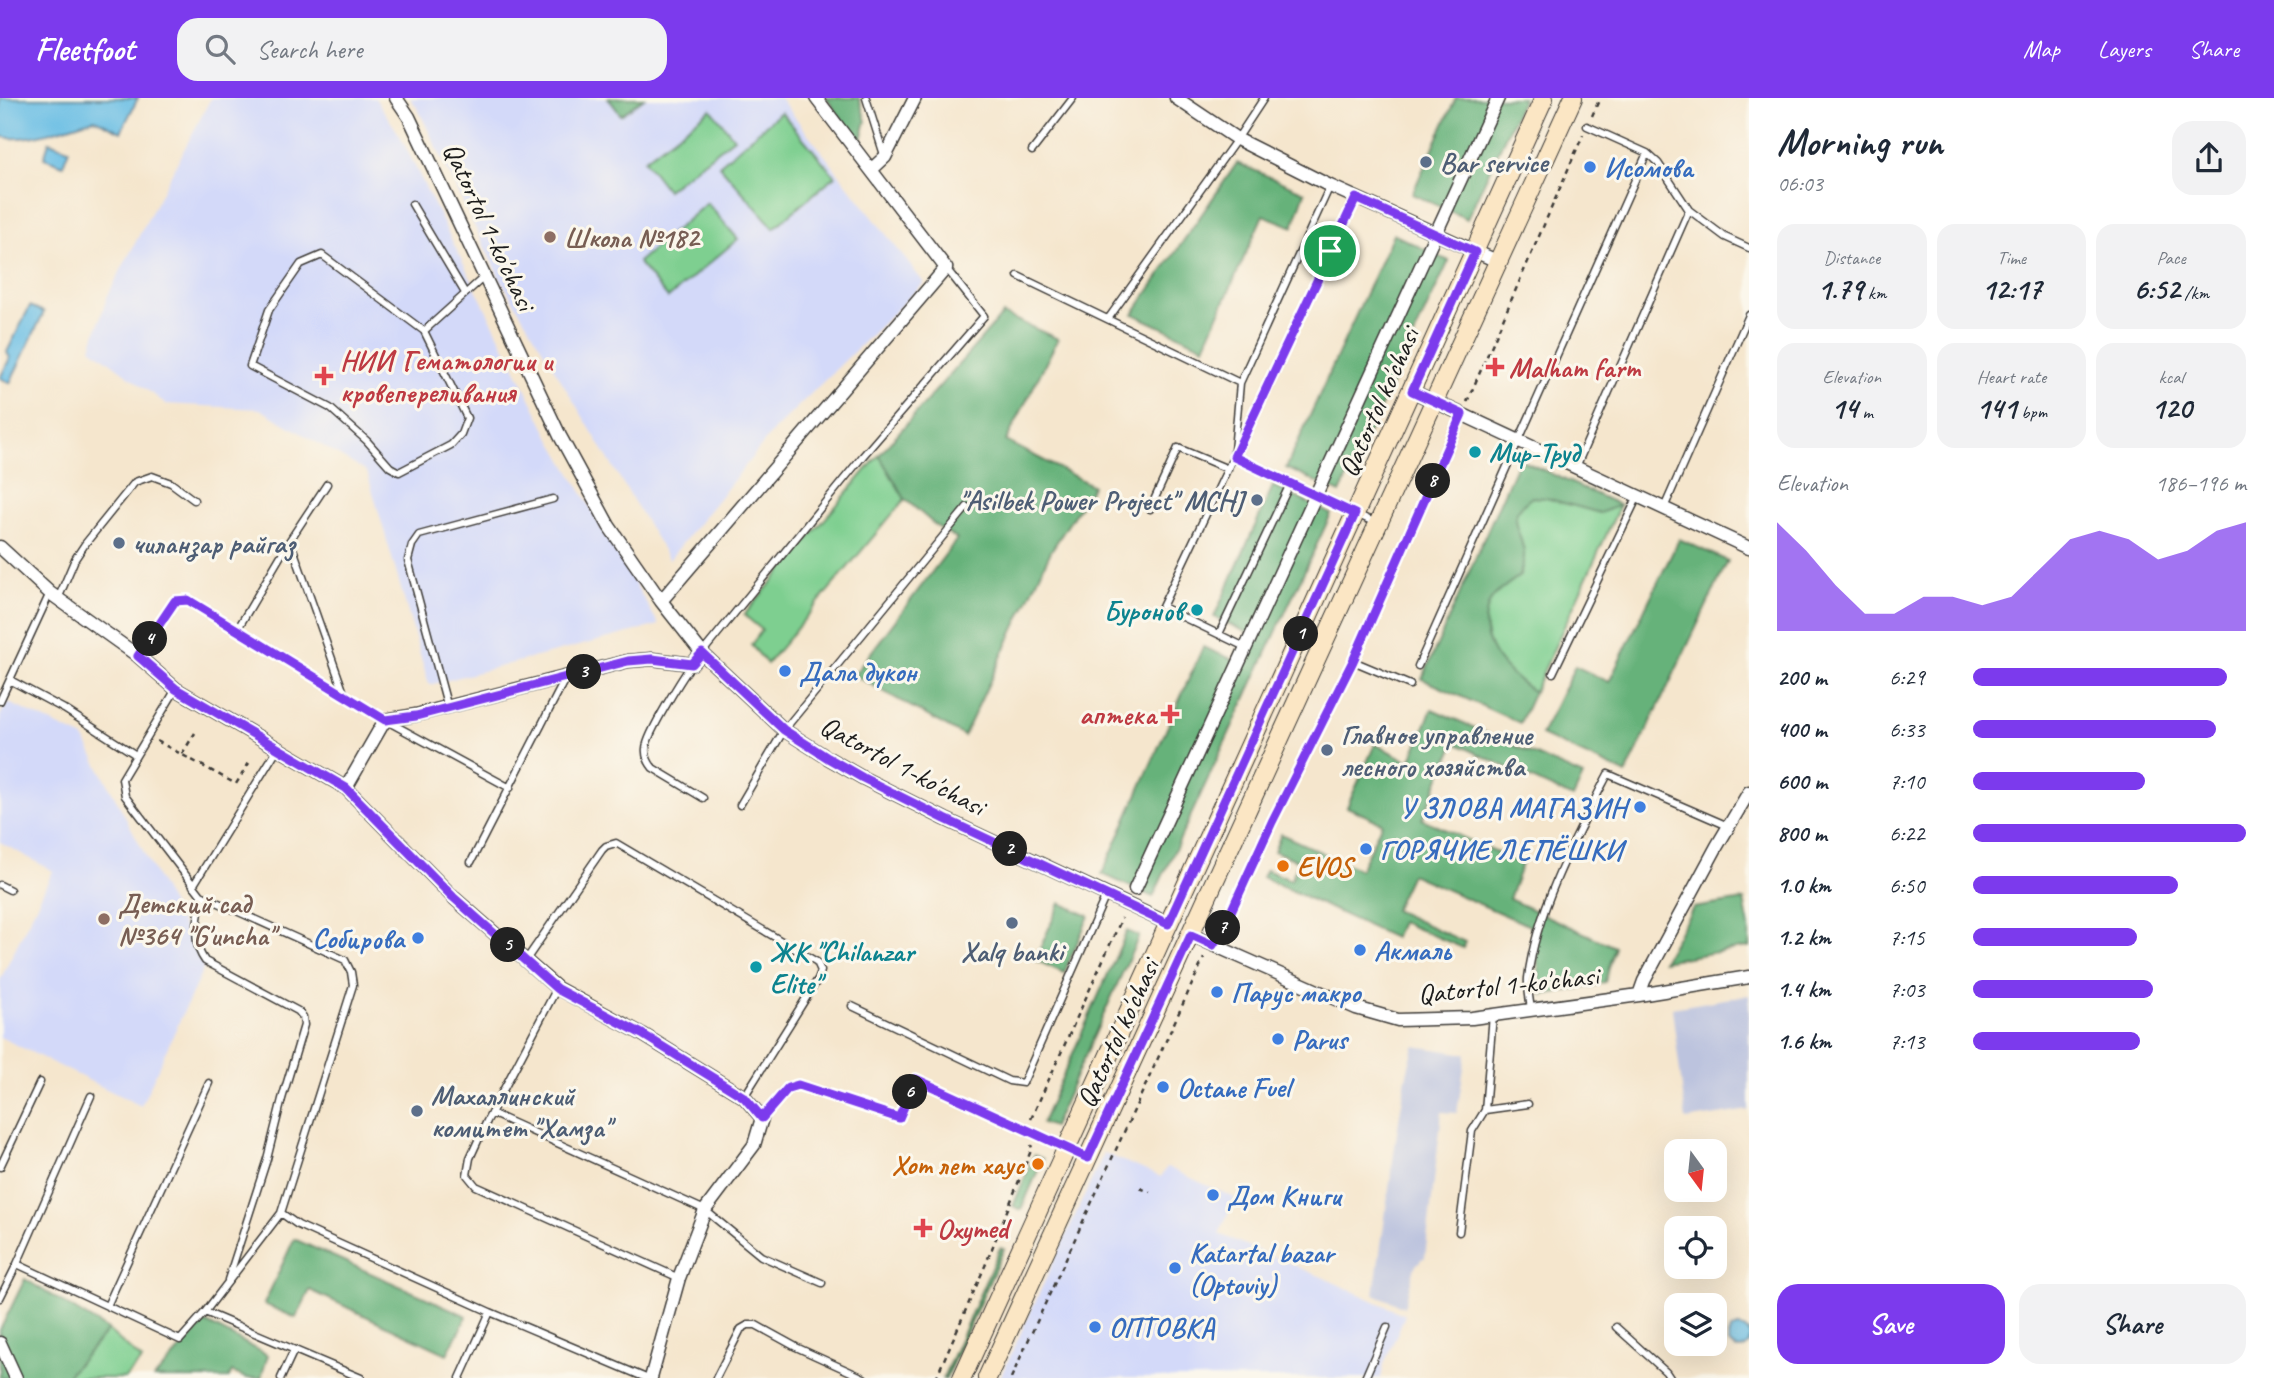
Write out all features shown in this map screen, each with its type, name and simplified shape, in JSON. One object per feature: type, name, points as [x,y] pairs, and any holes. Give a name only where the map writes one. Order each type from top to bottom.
[{"type":"main road","name":"Qatortol ko'chasi","points":[[962,1378],[1544,98]]},
{"type":"main road","name":"Qatortol ko'chasi","points":[[987,1378],[1573,98]]},
{"type":"main road","name":"Qatortol 1-ko'chasi","points":[[1168,924],[1191,935]]},
{"type":"main road","points":[[1067,1148],[1088,1158]]},
{"type":"street","name":"Qatortol 1-ko'chasi","points":[[396,98],[410,117],[560,436],[609,526],[661,601],[702,653],[784,730],[863,778],[1168,924]]},
{"type":"street","points":[[661,601],[946,268],[816,98]]},
{"type":"street","points":[[871,170],[884,157],[915,98]]},
{"type":"street","points":[[1176,98],[1237,139],[1330,186],[1499,262]]},
{"type":"street","points":[[1135,889],[1498,98]]},
{"type":"street","points":[[1412,391],[1749,548]]},
{"type":"street","points":[[0,547],[54,596],[138,656],[176,689],[346,788],[453,897],[557,989],[642,1034],[744,1097],[762,1118],[754,1145],[705,1210],[679,1278],[649,1378]]},
{"type":"street","points":[[346,788],[385,720],[416,716],[628,661],[652,659],[692,664],[702,653]]},
{"type":"street","points":[[1639,995],[1644,981],[1749,792]]},
{"type":"street","name":"Qatortol 1-ko'chasi","points":[[1191,935],[1348,1005],[1390,1019],[1441,1020],[1493,1015],[1749,977]]},
{"type":"street","points":[[0,1343],[16,1378]]},
{"type":"lane","points":[[866,98],[884,157]]},
{"type":"lane","points":[[1032,151],[1073,98]]},
{"type":"lane","points":[[1108,320],[1264,98]]},
{"type":"lane","points":[[1587,126],[1647,153],[1658,163],[1689,210],[1726,237],[1749,248]]},
{"type":"lane","points":[[1418,666],[1647,153]]},
{"type":"lane","points":[[1234,457],[1240,383],[1330,186]]},
{"type":"lane","points":[[1245,647],[1162,607],[1356,198]]},
{"type":"lane","points":[[412,204],[465,293]]},
{"type":"lane","points":[[1576,467],[1689,210]]},
{"type":"lane","points":[[322,255],[424,331],[467,418],[461,434],[451,445],[398,472],[330,408],[250,366],[269,310],[301,264],[322,255]]},
{"type":"lane","points":[[702,653],[862,457],[984,316],[946,268]]},
{"type":"lane","points":[[424,331],[485,276]]},
{"type":"lane","points":[[1018,276],[1240,383]]},
{"type":"lane","points":[[1664,508],[1749,315]]},
{"type":"lane","points":[[1150,509],[1178,448],[1227,469]]},
{"type":"lane","points":[[1234,457],[1379,524]]},
{"type":"lane","points":[[0,701],[75,558],[135,482],[152,475],[171,482],[194,500]]},
{"type":"lane","points":[[237,629],[327,484]]},
{"type":"lane","points":[[1219,634],[1290,484]]},
{"type":"lane","points":[[1553,673],[1638,496]]},
{"type":"lane","points":[[448,708],[408,560],[412,545],[419,535],[553,499]]},
{"type":"lane","points":[[740,805],[784,730],[967,507]]},
{"type":"lane","points":[[290,540],[345,696]]},
{"type":"lane","points":[[138,656],[175,601],[188,600],[385,720],[510,788]]},
{"type":"lane","points":[[1353,661],[1410,685]]},
{"type":"lane","points":[[692,664],[676,688],[646,746],[648,761],[653,768],[703,797]]},
{"type":"lane","points":[[471,862],[566,677]]},
{"type":"lane","points":[[10,680],[64,709],[136,755]]},
{"type":"lane","points":[[17,1264],[180,1340],[226,1286],[281,1213],[353,985],[351,972],[345,961],[201,895],[125,796],[122,779],[176,689]]},
{"type":"lane","points":[[193,886],[278,748]]},
{"type":"lane","points":[[1531,1010],[1527,980],[1540,922],[1574,839],[1608,774],[1729,827]]},
{"type":"lane","points":[[526,960],[602,850],[616,843],[817,962],[821,971],[818,979],[744,1097]]},
{"type":"lane","points":[[0,885],[10,890]]},
{"type":"lane","points":[[201,895],[195,942],[205,961],[298,1011],[303,1017],[304,1025],[267,1159],[226,1286]]},
{"type":"lane","points":[[852,1006],[1009,1081],[1023,1083],[1106,895]]},
{"type":"lane","points":[[557,989],[491,1113],[470,1158],[467,1175],[476,1186],[679,1278]]},
{"type":"lane","points":[[1459,1232],[1472,1131],[1485,1110],[1493,1015]]},
{"type":"lane","points":[[762,1118],[788,1088],[798,1085],[899,1118],[916,1079],[1067,1148]]},
{"type":"lane","points":[[0,1167],[40,1082]]},
{"type":"lane","points":[[107,1306],[209,1083]]},
{"type":"lane","points":[[0,1297],[91,1096]]},
{"type":"lane","points":[[1485,1110],[1528,1104]]},
{"type":"lane","points":[[491,1113],[705,1210],[761,1256],[822,1283]]},
{"type":"lane","points":[[281,1213],[298,1225],[490,1312],[649,1378]]},
{"type":"lane","points":[[205,1312],[361,1378]]},
{"type":"lane","points":[[460,1378],[490,1312]]},
{"type":"lane","points":[[716,1378],[741,1329],[748,1325],[756,1325],[796,1347],[864,1378]]},
{"type":"lane","points":[[1365,1378],[1387,1327]]},
{"type":"lane","points":[[1616,1327],[1670,1378]]},
{"type":"lane","points":[[281,1378],[294,1350]]},
{"type":"path","points":[[1011,1378],[1202,961],[1232,911],[1272,822],[1353,661],[1600,98]]},
{"type":"path","points":[[182,754],[195,733]]},
{"type":"path","points":[[148,736],[236,784],[249,763]]},
{"type":"path","points":[[936,1378],[994,1246],[1032,1148],[1027,1130],[1128,905]]},
{"type":"path","points":[[1140,1188],[1150,1192]]},
{"type":"shaded area","name":"НИИ Гематологии и кровепереливания","points":[[211,98],[375,98],[399,134],[548,434],[659,625],[429,685],[367,472],[260,409],[166,404],[91,348],[107,297]]},
{"type":"shaded area","points":[[410,98],[780,98],[924,283],[775,429],[669,560],[499,277],[418,109]]},
{"type":"shaded area","name":"Детский сад №364 \"G'uncha\"","points":[[7,702],[84,738],[204,967],[141,1106],[0,1037],[0,980],[53,871],[0,842],[0,716]]},
{"type":"shaded area","points":[[1749,995],[1749,1110],[1686,1120],[1672,1008]]},
{"type":"shaded area","points":[[1414,1046],[1466,1054],[1457,1113],[1442,1112],[1425,1257],[1415,1266],[1404,1307],[1374,1294],[1397,1133]]},
{"type":"shaded area","name":"Katartal bazar (Optoviy)","points":[[1104,1153],[1161,1177],[1167,1167],[1235,1198],[1219,1234],[1405,1315],[1384,1364],[1381,1378],[1000,1378]]},
{"type":"green space","points":[[608,98],[644,98],[621,115]]},
{"type":"green space","points":[[826,98],[859,98],[866,121],[860,143]]},
{"type":"green space","points":[[1456,98],[1523,98],[1467,219],[1412,194]]},
{"type":"green space","points":[[711,109],[734,138],[667,190],[644,160]]},
{"type":"green space","points":[[781,112],[835,176],[774,228],[719,165]]},
{"type":"green space","points":[[1237,163],[1305,192],[1293,227],[1263,215],[1204,347],[1133,314]]},
{"type":"green space","points":[[707,203],[738,239],[668,298],[638,262]]},
{"type":"green space","points":[[1393,234],[1449,261],[1340,493],[1286,468]]},
{"type":"green space","points":[[1003,314],[1058,339],[1006,441],[1093,486],[1051,551],[964,736],[854,675],[957,539],[935,525],[905,499],[879,455]]},
{"type":"green space","points":[[879,455],[905,499],[767,664],[751,645],[762,630],[744,615]]},
{"type":"green space","points":[[1519,459],[1620,505],[1600,513],[1546,498],[1532,497],[1515,517],[1524,553],[1523,565],[1519,576],[1493,597],[1485,620],[1486,633],[1496,656],[1504,667],[1534,692],[1520,723],[1422,679]]},
{"type":"green space","points":[[1273,486],[1331,514],[1153,897],[1102,874],[1203,647],[1246,665],[1257,637],[1214,617]]},
{"type":"green space","points":[[1532,497],[1546,498],[1600,513],[1620,505],[1534,692],[1511,676],[1499,661],[1490,644],[1485,625],[1488,606],[1493,597],[1520,576],[1524,553],[1515,517]]},
{"type":"green space","points":[[1679,539],[1728,561],[1626,774],[1541,735],[1575,666],[1609,682]]},
{"type":"green space","points":[[1432,709],[1583,776],[1573,798],[1455,743],[1422,819],[1522,864],[1509,899],[1615,947],[1605,982],[1542,995],[1535,942],[1530,926],[1411,874],[1394,910],[1465,942],[1463,948],[1401,922],[1394,938],[1262,877],[1266,870],[1291,880],[1299,861],[1274,851],[1281,834],[1360,870],[1382,823],[1347,807],[1375,744],[1410,762]]},
{"type":"green space","points":[[1744,900],[1749,947],[1663,961],[1693,908]]},
{"type":"green space","points":[[1060,903],[1089,916],[1064,973],[1035,960]]},
{"type":"green space","points":[[1127,931],[1139,936],[1053,1127],[1042,1123]]},
{"type":"green space","points":[[1034,1155],[1043,1159],[1021,1210],[1013,1206]]},
{"type":"green space","points":[[294,1239],[467,1316],[447,1354],[310,1290],[296,1318],[264,1304]]},
{"type":"green space","points":[[1000,1248],[1004,1249],[946,1378],[943,1378]]},
{"type":"green space","points":[[25,1279],[108,1330],[65,1378],[0,1378],[0,1330]]},
{"type":"green space","points":[[205,1322],[268,1355],[261,1378],[246,1378],[232,1372],[229,1378],[154,1378]]},
{"type":"green space","points":[[108,1330],[142,1360],[125,1378],[65,1378]]},
{"type":"water","points":[[0,98],[138,98],[121,132],[95,119],[34,136],[10,138],[0,136]]},
{"type":"water","points":[[49,142],[69,149],[63,165],[44,158]]},
{"type":"water","points":[[30,306],[44,312],[10,383],[0,378],[10,358],[7,352]]},
{"type":"water","points":[[1739,1327],[1747,1330],[1747,1346],[1739,1349],[1731,1346],[1728,1338],[1731,1330]]},
{"type":"place","name":"Bar service","points":[[1426,162]]},
{"type":"place","name":"Исомова","points":[[1590,167]]},
{"type":"place","name":"Школа №182","points":[[550,237]]},
{"type":"place","name":"Malham farm","points":[[1495,367]]},
{"type":"place","name":"НИИ Гематологии и кровепереливания","points":[[324,376]]},
{"type":"place","name":"Мир-Труд","points":[[1475,452]]},
{"type":"place","name":"\"Asilbek Power Project\" MCHJ","points":[[1257,500]]},
{"type":"place","name":"чиланзар райгаз","points":[[119,543]]},
{"type":"place","name":"Буронов","points":[[1197,610]]},
{"type":"place","name":"Дала дукон","points":[[785,671]]},
{"type":"place","name":"аптека","points":[[1170,714]]},
{"type":"place","name":"Главное управление лесного хозяйства","points":[[1327,750]]},
{"type":"place","name":"У ЗЛОВА МАГАЗИН","points":[[1640,807]]},
{"type":"place","name":"ГОРЯЧИЕ ЛЕПЁШКИ","points":[[1366,849]]},
{"type":"place","name":"EVOS","points":[[1283,866]]},
{"type":"place","name":"Детский сад №364 \"G'uncha\"","points":[[104,919]]},
{"type":"place","name":"Xalq banki","points":[[1012,923]]},
{"type":"place","name":"Собирова","points":[[418,938]]},
{"type":"place","name":"Акмаль","points":[[1360,950]]},
{"type":"place","name":"ЖК \"Chilanzar Elite\"","points":[[756,967]]},
{"type":"place","name":"Парус макро","points":[[1217,992]]},
{"type":"place","name":"Parus","points":[[1278,1039]]},
{"type":"place","name":"Octane Fuel","points":[[1163,1087]]},
{"type":"place","name":"Махаллинский комитет \"Хамза\"","points":[[417,1111]]},
{"type":"place","name":"Хот лет хаус","points":[[1038,1164]]},
{"type":"place","name":"Дом Книги","points":[[1213,1195]]},
{"type":"place","name":"Oxymed","points":[[923,1228]]},
{"type":"place","name":"Katartal bazar (Optoviy)","points":[[1175,1268]]},
{"type":"place","name":"ОПТОВКА","points":[[1095,1327]]},
{"type":"route","points":[[1356,198],[1475,252],[1412,391],[1462,414],[1353,661],[1272,822],[1223,929],[1213,945],[1191,935],[1088,1158],[916,1079],[899,1118],[809,1087],[793,1085],[762,1118],[744,1097],[642,1034],[557,989],[453,897],[346,788],[176,689],[138,656],[175,601],[188,600],[385,720],[416,716],[628,661],[652,659],[692,664],[702,653],[784,730],[828,758],[945,819],[1168,924],[1355,514],[1234,457],[1330,251],[1356,198]]}]
